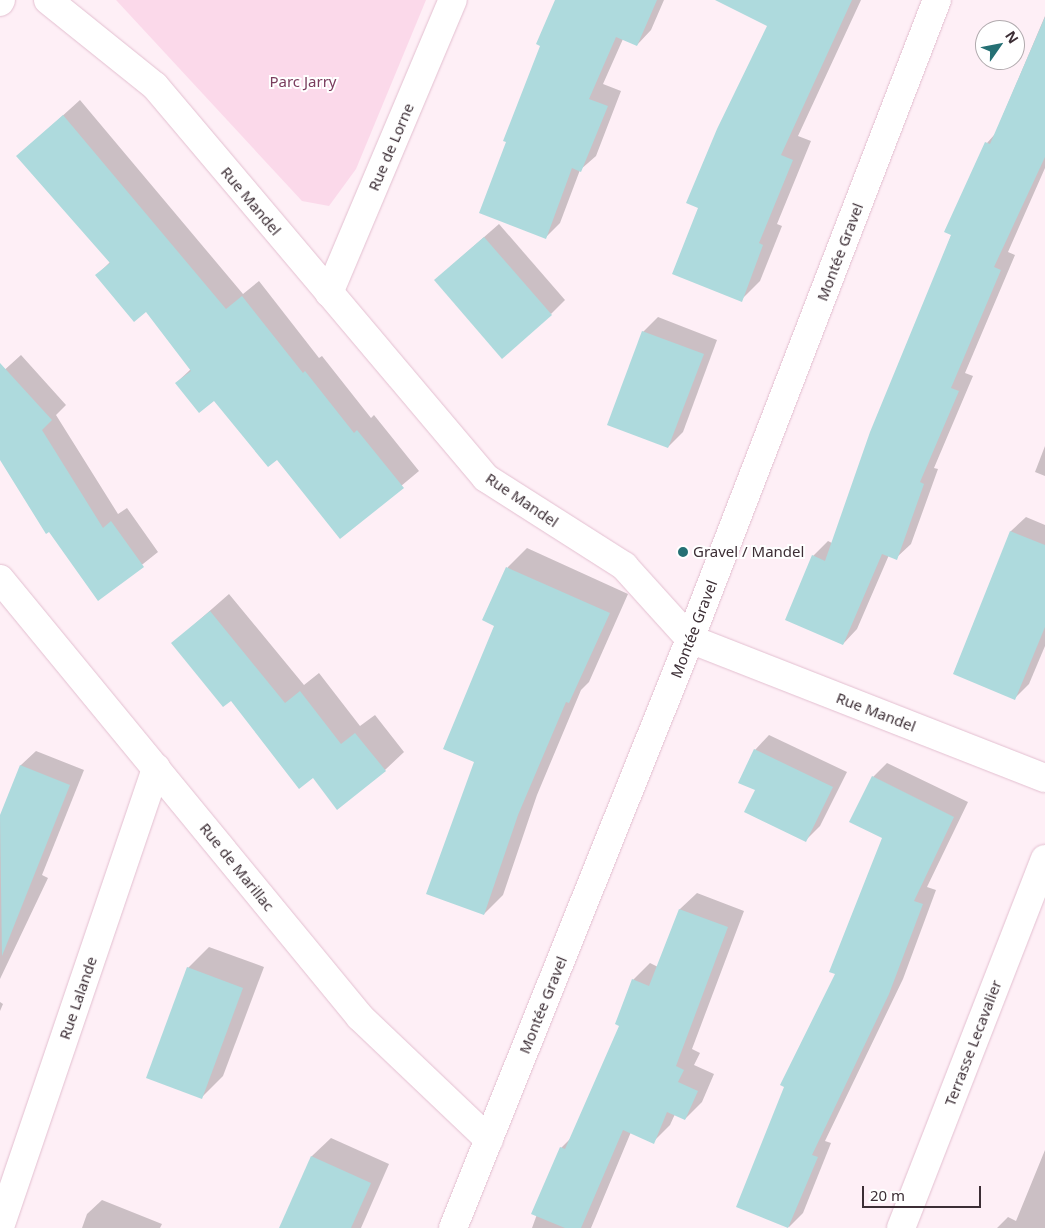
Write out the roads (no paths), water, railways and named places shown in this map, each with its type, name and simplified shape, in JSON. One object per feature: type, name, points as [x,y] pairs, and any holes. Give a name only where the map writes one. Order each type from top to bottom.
[{"type":"street","name":"Rue Mandel","points":[[48,0],[155,86],[486,478],[624,566],[690,639],[1045,778]]},
{"type":"street","name":"Rue de Lorne","points":[[329,293],[453,0]]},
{"type":"street","name":"Montée Gravel","points":[[453,1228],[690,639],[937,0]]},
{"type":"street","name":"Rue de Marillac","points":[[0,579],[360,1017],[489,1140]]},
{"type":"street","name":"Rue Lalande","points":[[0,1227],[156,768]]},
{"type":"street","name":"Terrasse Lecavalier","points":[[902,1228],[1045,859]]},
{"type":"place","name":"Gravel / Mandel","points":[[683,552]]},
{"type":"park label","name":"Parc Jarry","points":[[303,82]]}]
